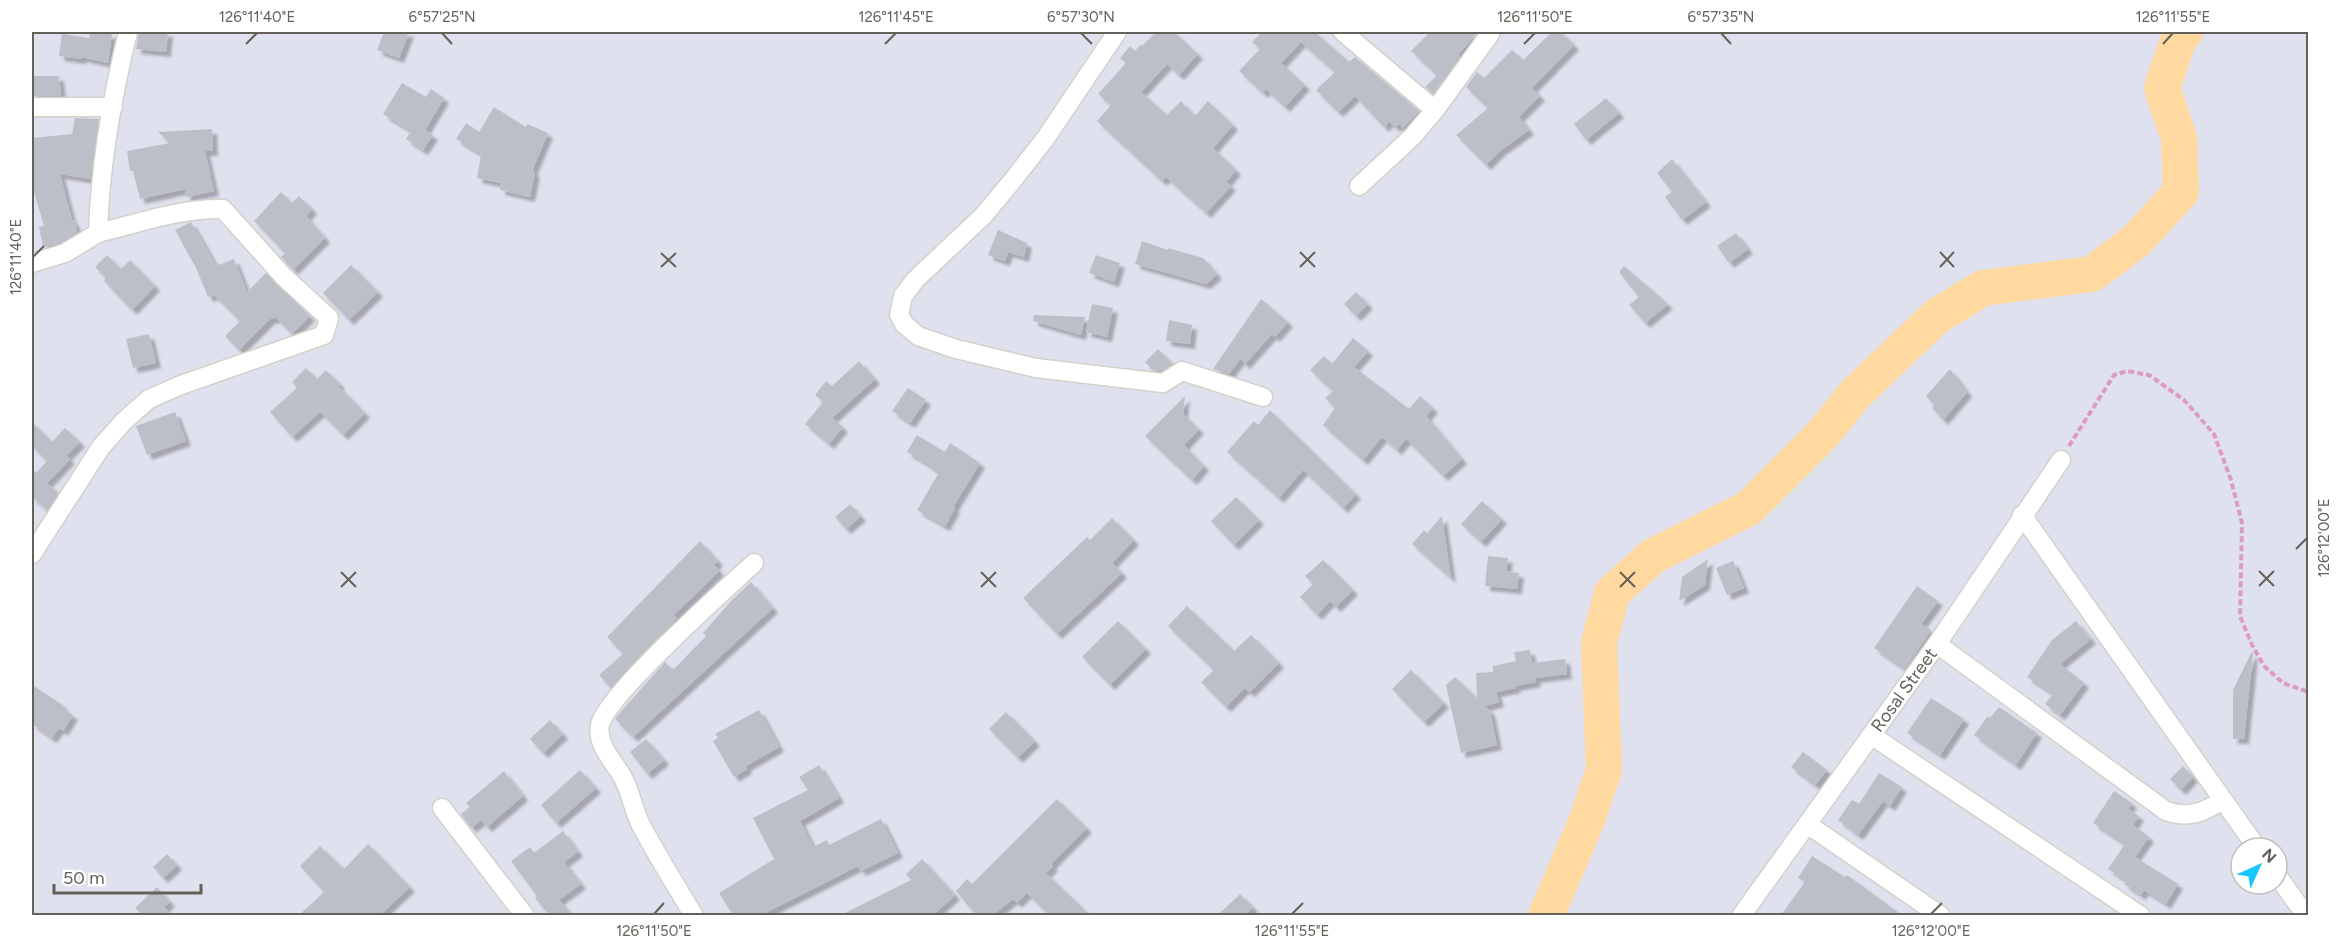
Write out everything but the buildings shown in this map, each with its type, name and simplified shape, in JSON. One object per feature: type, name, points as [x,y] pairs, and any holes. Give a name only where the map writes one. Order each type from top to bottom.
[{"type":"street","points":[[98,233],[99,206],[113,107],[128,32]]},
{"type":"street","points":[[1118,32],[1045,139],[1013,180],[984,215],[909,288],[903,296],[899,315],[904,324],[918,336],[956,349],[1036,368],[1163,383],[1182,371],[1263,397]]},
{"type":"street","points":[[1343,32],[1435,110]]},
{"type":"street","points":[[1359,186],[1412,137],[1435,110],[1491,34]]},
{"type":"street","points":[[32,107],[113,107]]},
{"type":"street","points":[[32,263],[65,253],[98,233],[180,213],[207,208],[223,209],[284,277],[329,318],[324,335],[181,385],[149,399],[124,421],[101,447],[32,555]]},
{"type":"street","name":"Rosal Street","points":[[1742,915],[1937,644],[2061,460]]},
{"type":"street","points":[[2022,515],[2248,836]]},
{"type":"street","points":[[694,915],[639,823],[623,777],[613,764],[600,737],[600,725],[607,710],[659,653],[754,563]]},
{"type":"street","points":[[1937,644],[2166,811],[2178,815],[2190,815],[2203,812],[2223,800]]},
{"type":"street","points":[[1871,735],[2140,915]]},
{"type":"street","points":[[442,808],[525,915]]},
{"type":"street","points":[[1807,824],[1941,915]]},
{"type":"street","points":[[2289,892],[2306,915]]},
{"type":"path","points":[[2061,460],[2114,375],[2127,371],[2149,375],[2184,400],[2214,434],[2238,503],[2242,523],[2240,616],[2252,645],[2264,666],[2283,683],[2308,692]]},
{"type":"waterway","points":[[1546,916],[1587,820],[1604,770],[1599,643],[1612,593],[1653,556],[1749,508],[1824,433],[1855,394],[1937,316],[1983,288],[2092,274],[2136,241],[2181,192],[2179,138],[2162,88],[2179,38],[2185,32]]}]
